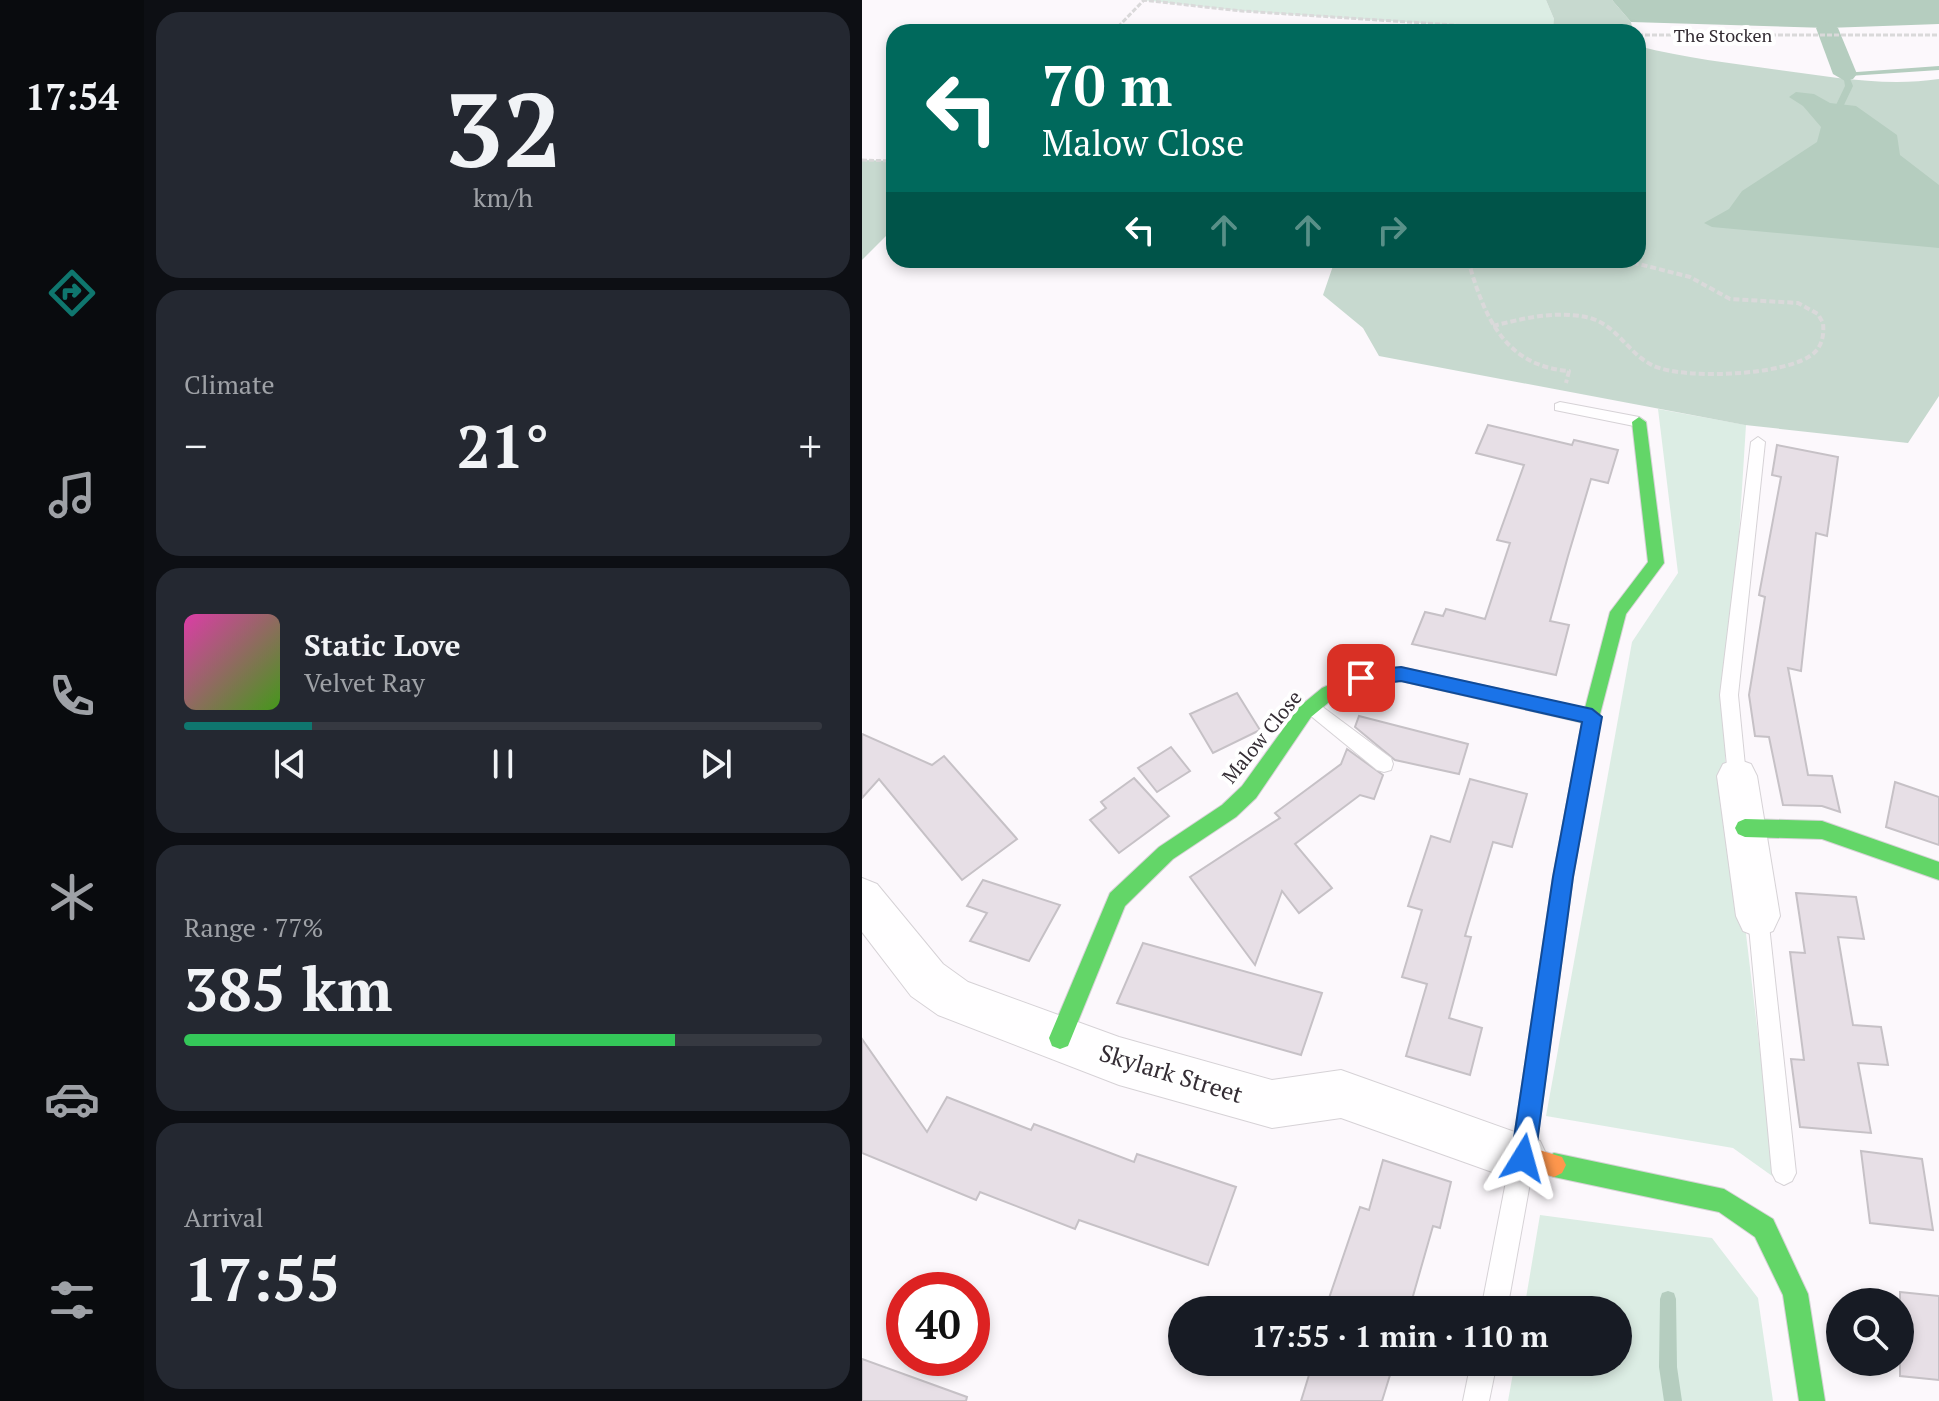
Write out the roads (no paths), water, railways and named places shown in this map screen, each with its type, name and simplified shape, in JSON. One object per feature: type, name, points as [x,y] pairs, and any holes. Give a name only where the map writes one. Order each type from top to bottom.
[{"type":"street","points":[[1523,1158],[1563,877],[1592,717],[1618,612],[1656,563],[1639,422]]},
{"type":"street","name":"Malow Close","points":[[1060,1038],[1117,900],[1166,853],[1229,811],[1249,792],[1312,707],[1328,693],[1361,678],[1401,674],[1592,717]]},
{"type":"street","points":[[1737,776],[1758,916]]},
{"type":"street","points":[[1745,828],[1822,830],[1939,871]]},
{"type":"street","name":"Skylark Street","points":[[864,905],[927,980],[954,999],[1119,1061],[1272,1104],[1341,1094],[1523,1158],[1724,1201],[1764,1228],[1795,1294],[1812,1401]]},
{"type":"lane","points":[[1560,407],[1639,422]]},
{"type":"lane","points":[[1737,776],[1729,695],[1758,442]]},
{"type":"lane","points":[[1312,707],[1384,764]]},
{"type":"lane","points":[[1758,916],[1784,1173]]},
{"type":"lane","points":[[1497,1296],[1523,1158]]},
{"type":"lane","points":[[1476,1401],[1481,1376]]},
{"type":"waterway","points":[[1827,28],[1845,74]]},
{"type":"waterway","points":[[1840,105],[1849,86],[1845,74],[1939,68]]},
{"type":"waterway","points":[[1668,1299],[1668,1367],[1673,1401]]}]
